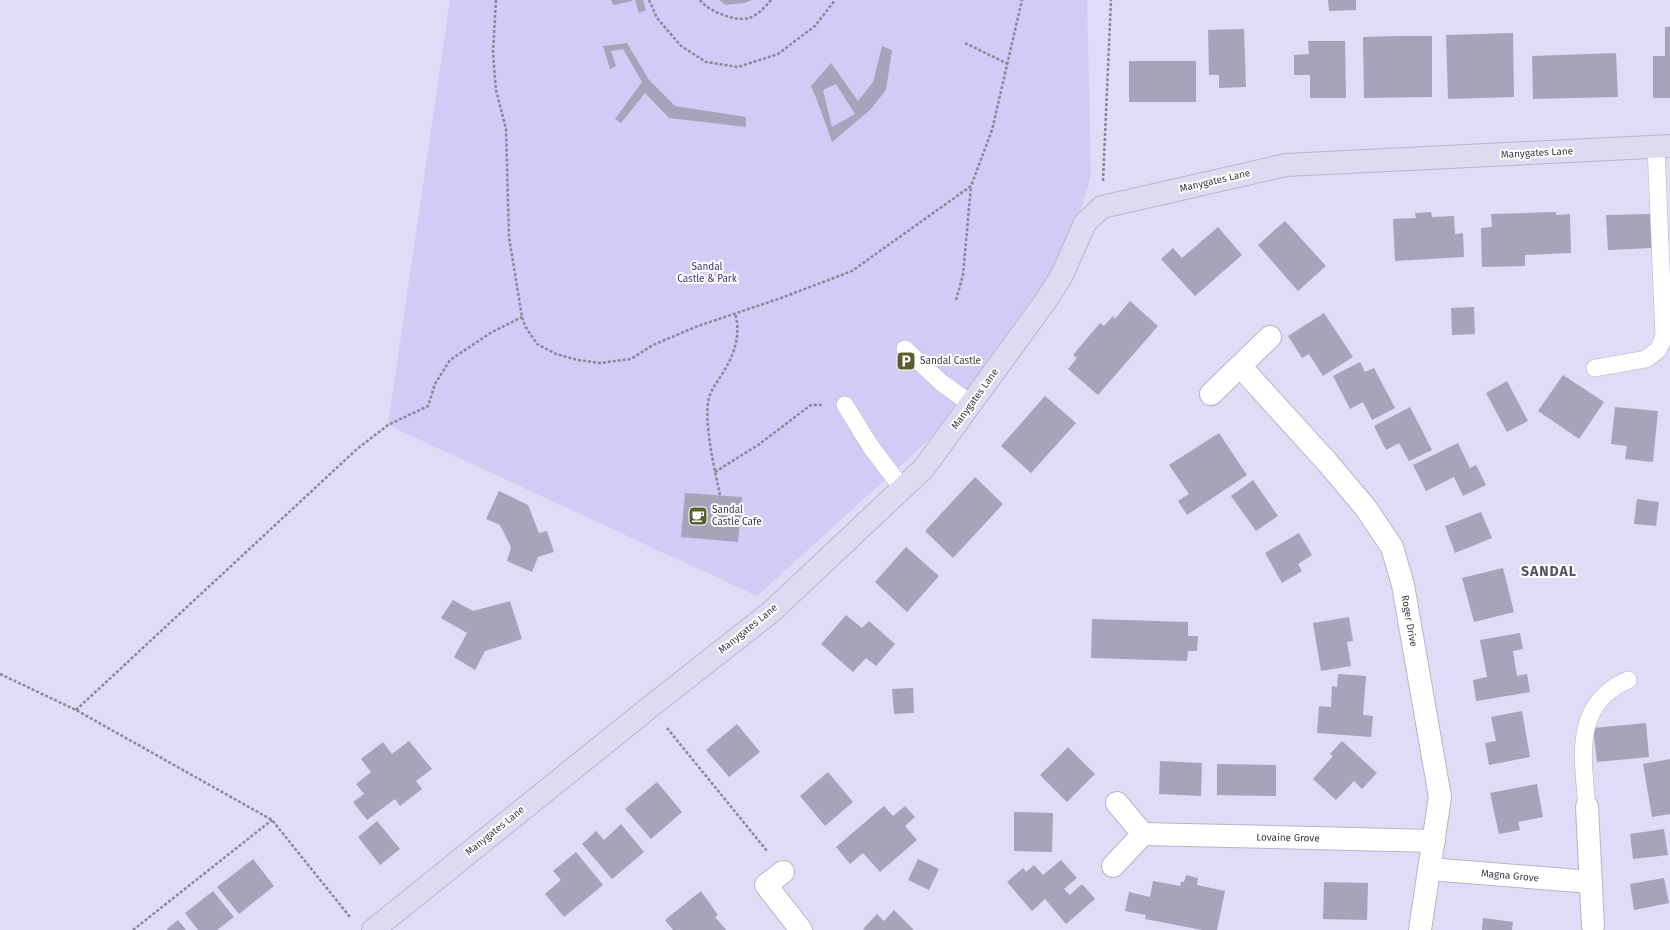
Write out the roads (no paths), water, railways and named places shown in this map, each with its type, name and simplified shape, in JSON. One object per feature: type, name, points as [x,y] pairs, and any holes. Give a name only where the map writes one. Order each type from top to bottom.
[{"type":"street","name":"Manygates Lane","points":[[373,930],[650,706],[771,612],[924,468],[1048,299],[1062,275],[1085,223],[1102,207],[1286,165],[1663,146]]},
{"type":"street","points":[[1211,394],[1270,337]]},
{"type":"street","name":"Roger Drive","points":[[1240,366],[1328,462],[1366,507],[1392,547],[1403,585],[1440,797],[1420,930]]},
{"type":"street","points":[[1113,866],[1143,834],[1117,804]]},
{"type":"street","points":[[1587,806],[1593,926]]},
{"type":"street","name":"Lovaine Grove","points":[[1143,834],[1434,841]]},
{"type":"street","name":"Magna Grove","points":[[1429,869],[1591,882]]},
{"type":"street","points":[[783,872],[766,885],[801,930]]},
{"type":"lane","points":[[1595,368],[1646,358],[1658,350],[1664,337],[1663,146]]},
{"type":"lane","points":[[905,349],[942,383],[971,404]]},
{"type":"lane","points":[[846,405],[872,446],[902,488]]},
{"type":"lane","points":[[1587,806],[1583,754],[1586,722],[1597,704],[1606,694],[1615,685],[1628,680]]},
{"type":"place","name":"Sandal Castle","points":[[906,361]]},
{"type":"place","name":"Sandal Castle Cafe","points":[[698,516]]},
{"type":"district","name":"SANDAL","points":[[1549,571]]},
{"type":"park label","name":"Sandal Castle & Park","points":[[707,272]]}]
